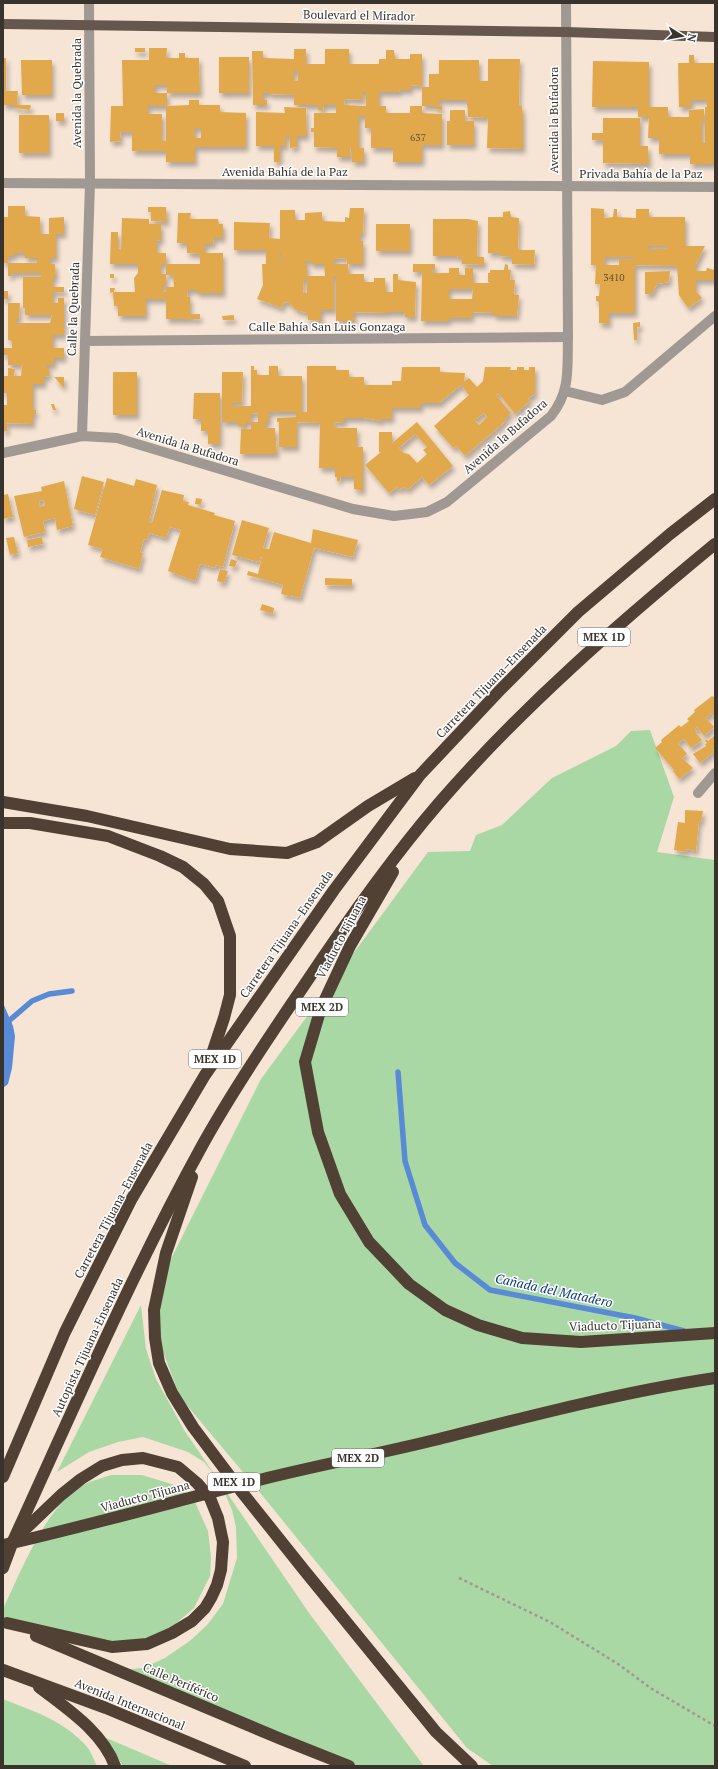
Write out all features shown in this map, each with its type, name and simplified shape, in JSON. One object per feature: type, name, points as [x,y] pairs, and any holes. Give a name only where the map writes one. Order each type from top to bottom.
[{"type":"highway","name":"Carretera Tijuana–Ensenada","points":[[3,1477],[65,1332],[128,1207],[205,1074],[334,890],[420,776],[501,689],[578,612],[670,534],[715,499]]},
{"type":"highway","name":"MEX 1D","points":[[472,1766],[436,1732],[304,1570],[193,1427],[172,1394],[159,1363],[155,1338],[154,1310],[166,1253],[204,1142],[273,1031],[334,941],[439,803],[499,737],[625,618],[715,544]]},
{"type":"highway","points":[[3,802],[87,816],[230,849],[286,853],[317,842],[368,806],[420,776]]},
{"type":"highway","points":[[3,823],[30,823],[108,836],[160,856],[183,867],[204,884],[220,907],[230,936],[230,995],[224,1018],[205,1074]]},
{"type":"highway","name":"Viaducto Tijuana","points":[[413,836],[350,946],[321,1008],[305,1062],[318,1132],[340,1194],[369,1242],[409,1284],[445,1310],[478,1325],[522,1338],[581,1342],[715,1333]]},
{"type":"highway","name":"Autopista Tijuana-Ensenada","points":[[3,1568],[8,1543],[158,1229],[204,1142]]},
{"type":"highway","name":"Viaducto Tijuana","points":[[8,1543],[145,1510],[267,1478],[379,1454],[567,1407],[665,1385],[715,1378]]},
{"type":"highway","points":[[5,1622],[112,1647],[147,1644],[172,1633],[192,1621],[205,1608],[218,1585],[221,1570],[223,1542],[218,1518],[210,1498],[197,1483],[178,1467],[143,1458],[122,1460],[102,1466],[81,1479],[8,1543]]},
{"type":"highway","name":"Calle Periférico","points":[[5,1622],[274,1736],[349,1766]]},
{"type":"highway","name":"Avenida Internacional","points":[[3,1670],[106,1708],[245,1766]]},
{"type":"highway","points":[[32,1681],[93,1731],[111,1757],[115,1766]]},
{"type":"main road","name":"Boulevard el Mirador","points":[[3,24],[89,24],[566,32],[715,37]]},
{"type":"street","name":"Avenida la Quebrada","points":[[89,3],[90,183]]},
{"type":"street","name":"Avenida la Bufadora","points":[[3,453],[82,436],[117,438],[353,509],[394,516],[427,512],[447,502],[551,416],[560,404],[565,391],[568,337],[566,3]]},
{"type":"street","name":"Avenida Bahía de la Paz","points":[[3,183],[567,186]]},
{"type":"street","name":"Calle la Quebrada","points":[[82,436],[90,183]]},
{"type":"street","name":"Privada Bahía de la Paz","points":[[567,186],[715,186]]},
{"type":"street","points":[[565,391],[602,400],[625,392],[715,316]]},
{"type":"street","name":"Calle Bahía San Luis Gonzaga","points":[[85,341],[568,337]]},
{"type":"street","points":[[698,793],[715,773]]},
{"type":"path","points":[[459,1578],[550,1622],[618,1664],[652,1689],[715,1726]]},
{"type":"green space","points":[[650,730],[674,797],[657,852],[715,860],[715,1766],[493,1766],[467,1748],[262,1495],[180,1397],[159,1341],[158,1285],[261,1079],[428,852],[470,851],[476,835],[502,825],[552,778],[616,746],[631,731]]},
{"type":"green space","points":[[141,1305],[146,1349],[156,1379],[184,1430],[217,1478],[204,1462],[188,1452],[143,1437],[118,1442],[89,1452],[57,1472]]},
{"type":"green space","points":[[111,1475],[142,1475],[178,1486],[195,1502],[208,1531],[211,1557],[210,1576],[194,1608],[172,1627],[142,1642],[96,1647],[33,1630],[3,1618],[3,1609],[36,1540],[59,1506],[72,1493],[85,1484]]},
{"type":"green space","points":[[221,1484],[309,1613],[424,1766],[336,1766],[108,1671],[143,1668],[165,1658],[191,1640],[207,1625],[223,1604],[237,1558],[236,1527],[232,1510]]},
{"type":"green space","points":[[3,1699],[48,1718],[69,1730],[87,1747],[97,1766],[3,1766]]},
{"type":"green space","points":[[104,1737],[172,1766],[123,1766]]},
{"type":"water","points":[[3,1003],[13,1026],[15,1036],[12,1068],[8,1084],[3,1088]]},
{"type":"building","points":[[135,48],[145,48],[145,52],[135,52]]},
{"type":"building","points":[[149,48],[167,48],[166,58],[179,58],[179,53],[185,53],[185,58],[199,58],[200,93],[167,93],[167,106],[189,105],[189,100],[199,100],[199,105],[220,105],[220,112],[246,113],[246,147],[195,147],[195,162],[166,162],[166,151],[132,151],[132,132],[120,132],[121,141],[110,142],[111,106],[123,106],[122,60],[149,60]],"holes":[[[155,85],[167,85],[167,93],[155,93]],[[148,106],[166,106],[166,141],[162,141],[162,114],[148,114]],[[195,128],[201,128],[201,138],[195,138]]]},
{"type":"building","points":[[294,49],[306,49],[306,64],[325,64],[325,49],[349,49],[349,64],[379,64],[379,59],[386,59],[386,50],[394,50],[395,59],[410,59],[410,54],[422,54],[422,86],[411,85],[411,90],[399,90],[400,92],[379,92],[379,106],[386,106],[386,113],[410,113],[410,106],[422,106],[422,113],[442,114],[442,145],[422,145],[422,162],[393,162],[393,148],[371,148],[371,128],[365,128],[365,116],[359,116],[359,148],[364,148],[364,162],[352,162],[352,148],[350,148],[351,157],[337,157],[337,148],[314,147],[314,132],[311,132],[311,128],[314,128],[314,113],[336,113],[336,105],[324,105],[323,110],[318,110],[318,105],[294,105],[294,95],[263,93],[263,100],[267,100],[267,105],[253,105],[252,51],[263,51],[263,58],[294,59]],"holes":[[[294,71],[298,71],[298,81],[294,81]],[[363,92],[366,92],[366,106],[344,105],[345,99],[363,100]]]},
{"type":"building","points":[[689,55],[694,55],[694,63],[715,63],[715,164],[690,164],[690,154],[659,154],[659,138],[648,138],[649,117],[638,117],[638,107],[592,107],[593,61],[649,62],[649,107],[668,107],[668,117],[689,117],[689,110],[704,109],[704,120],[702,120],[702,143],[705,143],[705,107],[707,107],[707,100],[691,100],[691,107],[679,107],[678,63],[689,63]]},
{"type":"building","points":[[219,57],[249,57],[249,93],[219,93]]},
{"type":"building","points":[[3,58],[6,58],[6,91],[18,91],[17,105],[31,105],[30,110],[15,108],[15,105],[3,105]]},
{"type":"building","points":[[488,59],[520,59],[519,106],[522,106],[523,149],[487,148],[488,118],[468,117],[467,100],[439,100],[439,106],[442,106],[442,110],[435,109],[435,106],[422,106],[422,87],[429,87],[429,74],[439,74],[439,60],[479,60],[479,81],[488,81]]},
{"type":"building","points":[[21,60],[52,60],[52,95],[22,95]]},
{"type":"building","points":[[284,107],[306,108],[307,136],[297,136],[297,147],[290,148],[289,136],[286,136],[286,146],[280,146],[280,162],[274,162],[274,146],[256,146],[256,112],[285,113]]},
{"type":"building","points":[[450,110],[465,110],[465,121],[474,121],[474,145],[447,145],[447,121],[450,121]]},
{"type":"building","points":[[56,113],[64,113],[64,121],[56,121]]},
{"type":"building","points":[[19,115],[49,115],[49,153],[19,153]]},
{"type":"building","points":[[603,118],[640,118],[640,146],[648,146],[649,164],[603,163],[603,140],[592,140],[592,133],[603,133]]},
{"type":"building","points":[[8,206],[25,206],[25,216],[40,217],[41,234],[49,234],[49,218],[64,217],[64,234],[56,234],[56,258],[50,258],[50,263],[55,264],[56,277],[53,277],[53,287],[64,287],[64,292],[53,292],[53,303],[58,303],[58,298],[64,298],[64,335],[53,335],[53,348],[64,348],[64,358],[54,358],[54,365],[47,365],[47,368],[49,368],[49,376],[44,377],[44,384],[33,384],[33,410],[36,410],[36,414],[33,414],[33,424],[7,423],[7,431],[3,432],[3,405],[7,405],[7,393],[3,393],[3,376],[8,376],[8,368],[15,369],[14,376],[21,376],[22,365],[8,365],[8,355],[3,355],[3,348],[12,348],[12,341],[8,340],[8,303],[20,303],[19,319],[16,319],[16,323],[50,323],[52,315],[25,315],[25,308],[23,308],[23,277],[41,277],[41,273],[12,273],[12,276],[8,276],[8,263],[3,263],[3,217],[8,217]],"holes":[[[14,253],[25,253],[25,258],[37,258],[37,263],[8,263],[8,256],[14,256]]]},
{"type":"building","points":[[148,207],[166,207],[167,222],[151,221],[151,212],[148,212]]},
{"type":"building","points":[[350,208],[364,208],[363,234],[360,234],[360,241],[363,241],[363,264],[348,264],[349,274],[364,274],[364,282],[374,282],[374,278],[385,278],[387,292],[393,292],[393,274],[398,274],[398,280],[416,282],[415,317],[405,317],[404,312],[354,312],[354,321],[336,321],[336,276],[334,276],[334,310],[321,310],[321,321],[308,320],[307,313],[296,310],[289,303],[284,302],[282,308],[257,299],[263,285],[262,264],[266,264],[266,250],[234,250],[234,222],[270,223],[269,238],[280,239],[280,210],[295,210],[295,220],[305,220],[305,213],[322,212],[322,221],[345,222],[345,217],[349,218]],"holes":[[[280,253],[281,253],[281,264]],[[346,258],[347,264],[334,264],[334,259]],[[305,261],[311,261],[311,264],[324,264],[325,276],[307,276],[307,264],[305,264]],[[304,279],[307,279],[307,293],[303,293]]]},
{"type":"building","points":[[591,208],[604,209],[604,218],[613,217],[614,209],[617,209],[617,217],[636,218],[636,209],[649,209],[649,217],[685,217],[685,246],[705,246],[696,264],[696,271],[706,271],[707,268],[715,270],[715,280],[696,280],[696,291],[702,298],[688,308],[679,295],[677,266],[635,265],[635,313],[609,313],[609,324],[599,323],[599,302],[596,301],[596,296],[599,296],[600,284],[595,284],[596,265],[591,265]],"holes":[[[648,246],[667,246],[667,249],[648,249]],[[605,257],[633,257],[633,259],[619,259],[619,265],[605,265]]]},
{"type":"building","points":[[510,211],[511,217],[519,218],[518,250],[535,250],[534,265],[512,264],[512,257],[500,256],[500,253],[488,253],[488,217],[503,217],[503,212]]},
{"type":"building","points":[[178,213],[191,213],[190,219],[218,219],[219,224],[223,224],[223,238],[214,238],[213,244],[205,244],[205,253],[223,253],[223,293],[197,293],[197,290],[188,290],[187,297],[190,297],[190,314],[200,314],[200,319],[166,319],[166,299],[146,299],[146,316],[118,316],[118,306],[114,306],[113,292],[110,293],[110,288],[115,288],[114,292],[135,292],[134,278],[138,273],[138,264],[110,264],[111,232],[118,232],[118,248],[121,250],[122,218],[149,219],[149,224],[161,224],[161,241],[157,240],[157,253],[166,253],[166,264],[200,264],[200,254],[187,253],[187,243],[177,243]],"holes":[[[161,264],[166,264],[166,274],[161,274]],[[166,275],[173,275],[174,287],[166,287],[166,292],[163,292],[163,285],[166,285]]]},
{"type":"building","points":[[433,219],[468,219],[478,221],[477,257],[484,257],[484,265],[462,264],[462,258],[457,258],[458,256],[433,256]]},
{"type":"building","points":[[376,224],[410,224],[410,251],[376,251]]},
{"type":"building","points":[[413,264],[435,264],[435,270],[431,270],[431,273],[449,273],[449,268],[459,268],[459,275],[465,275],[465,268],[473,268],[473,283],[490,283],[488,282],[488,273],[490,273],[490,270],[504,270],[505,264],[508,265],[508,270],[511,270],[510,280],[515,280],[514,295],[519,295],[517,316],[494,316],[494,313],[472,312],[472,318],[449,318],[449,321],[421,321],[422,272],[413,272]],"holes":[[[449,289],[473,289],[472,299],[449,299]]]},
{"type":"building","points":[[670,271],[669,282],[657,284],[652,294],[645,294],[645,272]]},
{"type":"building","points":[[110,274],[114,274],[114,278],[110,278]]},
{"type":"building","points":[[3,291],[8,291],[8,299],[3,299]]},
{"type":"building","points":[[234,315],[234,320],[223,320],[222,316]]},
{"type":"building","points":[[640,322],[640,327],[637,327],[637,340],[634,340],[633,323]]},
{"type":"building","points":[[251,366],[254,366],[254,370],[257,370],[257,375],[269,375],[269,366],[278,366],[278,376],[302,376],[302,412],[307,412],[307,366],[336,366],[336,370],[349,370],[349,377],[364,377],[364,385],[392,385],[392,381],[401,381],[402,367],[440,367],[440,372],[465,373],[464,382],[469,378],[477,387],[483,381],[485,367],[511,367],[510,370],[517,370],[517,367],[524,367],[524,370],[529,370],[529,367],[535,367],[535,394],[528,398],[530,401],[515,414],[499,394],[496,395],[511,413],[505,419],[506,421],[465,456],[456,446],[453,448],[434,426],[469,395],[461,385],[439,403],[421,403],[421,408],[392,408],[392,419],[381,419],[381,421],[378,421],[364,418],[344,418],[344,423],[334,422],[335,428],[357,428],[357,447],[363,447],[363,491],[354,489],[354,477],[341,477],[339,482],[337,481],[337,477],[335,477],[335,468],[319,468],[320,423],[297,422],[297,447],[279,447],[279,422],[277,422],[277,418],[296,417],[296,412],[269,412],[269,422],[266,422],[266,428],[275,428],[277,454],[240,454],[241,429],[251,429],[251,422],[246,422],[246,426],[238,426],[238,422],[222,422],[222,372],[243,372],[242,403],[232,403],[232,406],[251,406]],"holes":[[[258,413],[258,422],[251,422],[251,414]],[[484,413],[487,417],[479,425],[475,420]]]},
{"type":"building","points":[[113,372],[137,372],[137,415],[113,415]]},
{"type":"building","points":[[54,377],[64,377],[64,388]]},
{"type":"building","points":[[194,393],[220,393],[220,444],[208,444],[208,431],[201,431],[201,419],[193,419]]},
{"type":"building","points":[[51,404],[54,404],[56,410],[53,410]]},
{"type":"building","points":[[417,422],[453,466],[429,485],[422,477],[407,490],[404,487],[399,490],[397,487],[389,493],[365,465],[381,452],[379,452],[379,432],[392,432],[392,443]],"holes":[[[415,434],[427,447],[423,450],[427,454],[417,463],[409,454],[404,453],[399,448]]]},
{"type":"building","points":[[82,476],[104,482],[95,515],[74,509]]},
{"type":"building","points":[[107,478],[134,486],[136,479],[157,485],[149,523],[152,523],[162,490],[184,495],[183,501],[189,502],[188,505],[235,521],[223,567],[216,565],[215,568],[200,564],[195,581],[168,571],[181,530],[170,527],[166,538],[149,533],[147,540],[144,539],[140,552],[143,553],[139,569],[100,557],[103,549],[88,545]]},
{"type":"building","points":[[64,481],[73,526],[57,530],[55,518],[43,521],[45,532],[24,537],[14,496],[42,491],[41,487]],"holes":[[[44,500],[45,505],[40,507],[39,501]]]},
{"type":"building","points":[[8,494],[13,517],[3,519],[3,495]]},
{"type":"building","points":[[196,498],[202,499],[201,505],[195,504]]},
{"type":"building","points":[[242,520],[269,528],[263,548],[269,549],[274,532],[311,543],[313,529],[358,540],[353,557],[314,548],[300,598],[281,594],[283,585],[247,575],[248,571],[258,574],[262,556],[259,562],[232,555]]},
{"type":"building","points":[[14,537],[18,553],[10,555],[6,538]]},
{"type":"building","points":[[42,537],[43,544],[28,547],[27,540]]},
{"type":"building","points":[[231,559],[237,561],[235,567],[229,566]]},
{"type":"building","points":[[220,569],[228,571],[224,583],[217,581]]},
{"type":"building","points":[[325,578],[352,579],[352,586],[325,585]]},
{"type":"building","points":[[262,604],[274,608],[273,614],[260,610]]},
{"type":"building","points":[[712,696],[715,696],[715,718],[711,713],[706,718],[714,727],[704,736],[697,727],[695,729],[697,731],[695,732],[702,740],[691,748],[684,739],[678,743],[687,754],[682,758],[693,768],[679,779],[673,771],[674,770],[655,748],[662,742],[661,740],[679,725],[681,727],[689,721],[687,719],[695,712],[694,710]]},
{"type":"building","points":[[715,735],[714,752],[700,763],[693,754],[706,746],[705,744],[707,743],[705,741],[707,739],[708,741]]},
{"type":"building","points":[[685,810],[703,811],[701,822],[699,821],[696,851],[687,849],[686,852],[674,850],[678,822],[685,823]]},
{"type":"waterway","name":"Cañada del Matadero","points":[[3,1026],[32,1001],[49,994],[72,991]]},
{"type":"waterway","name":"Cañada del Matadero","points":[[398,1072],[405,1161],[425,1225],[455,1263],[490,1290],[635,1318],[684,1331]]}]
